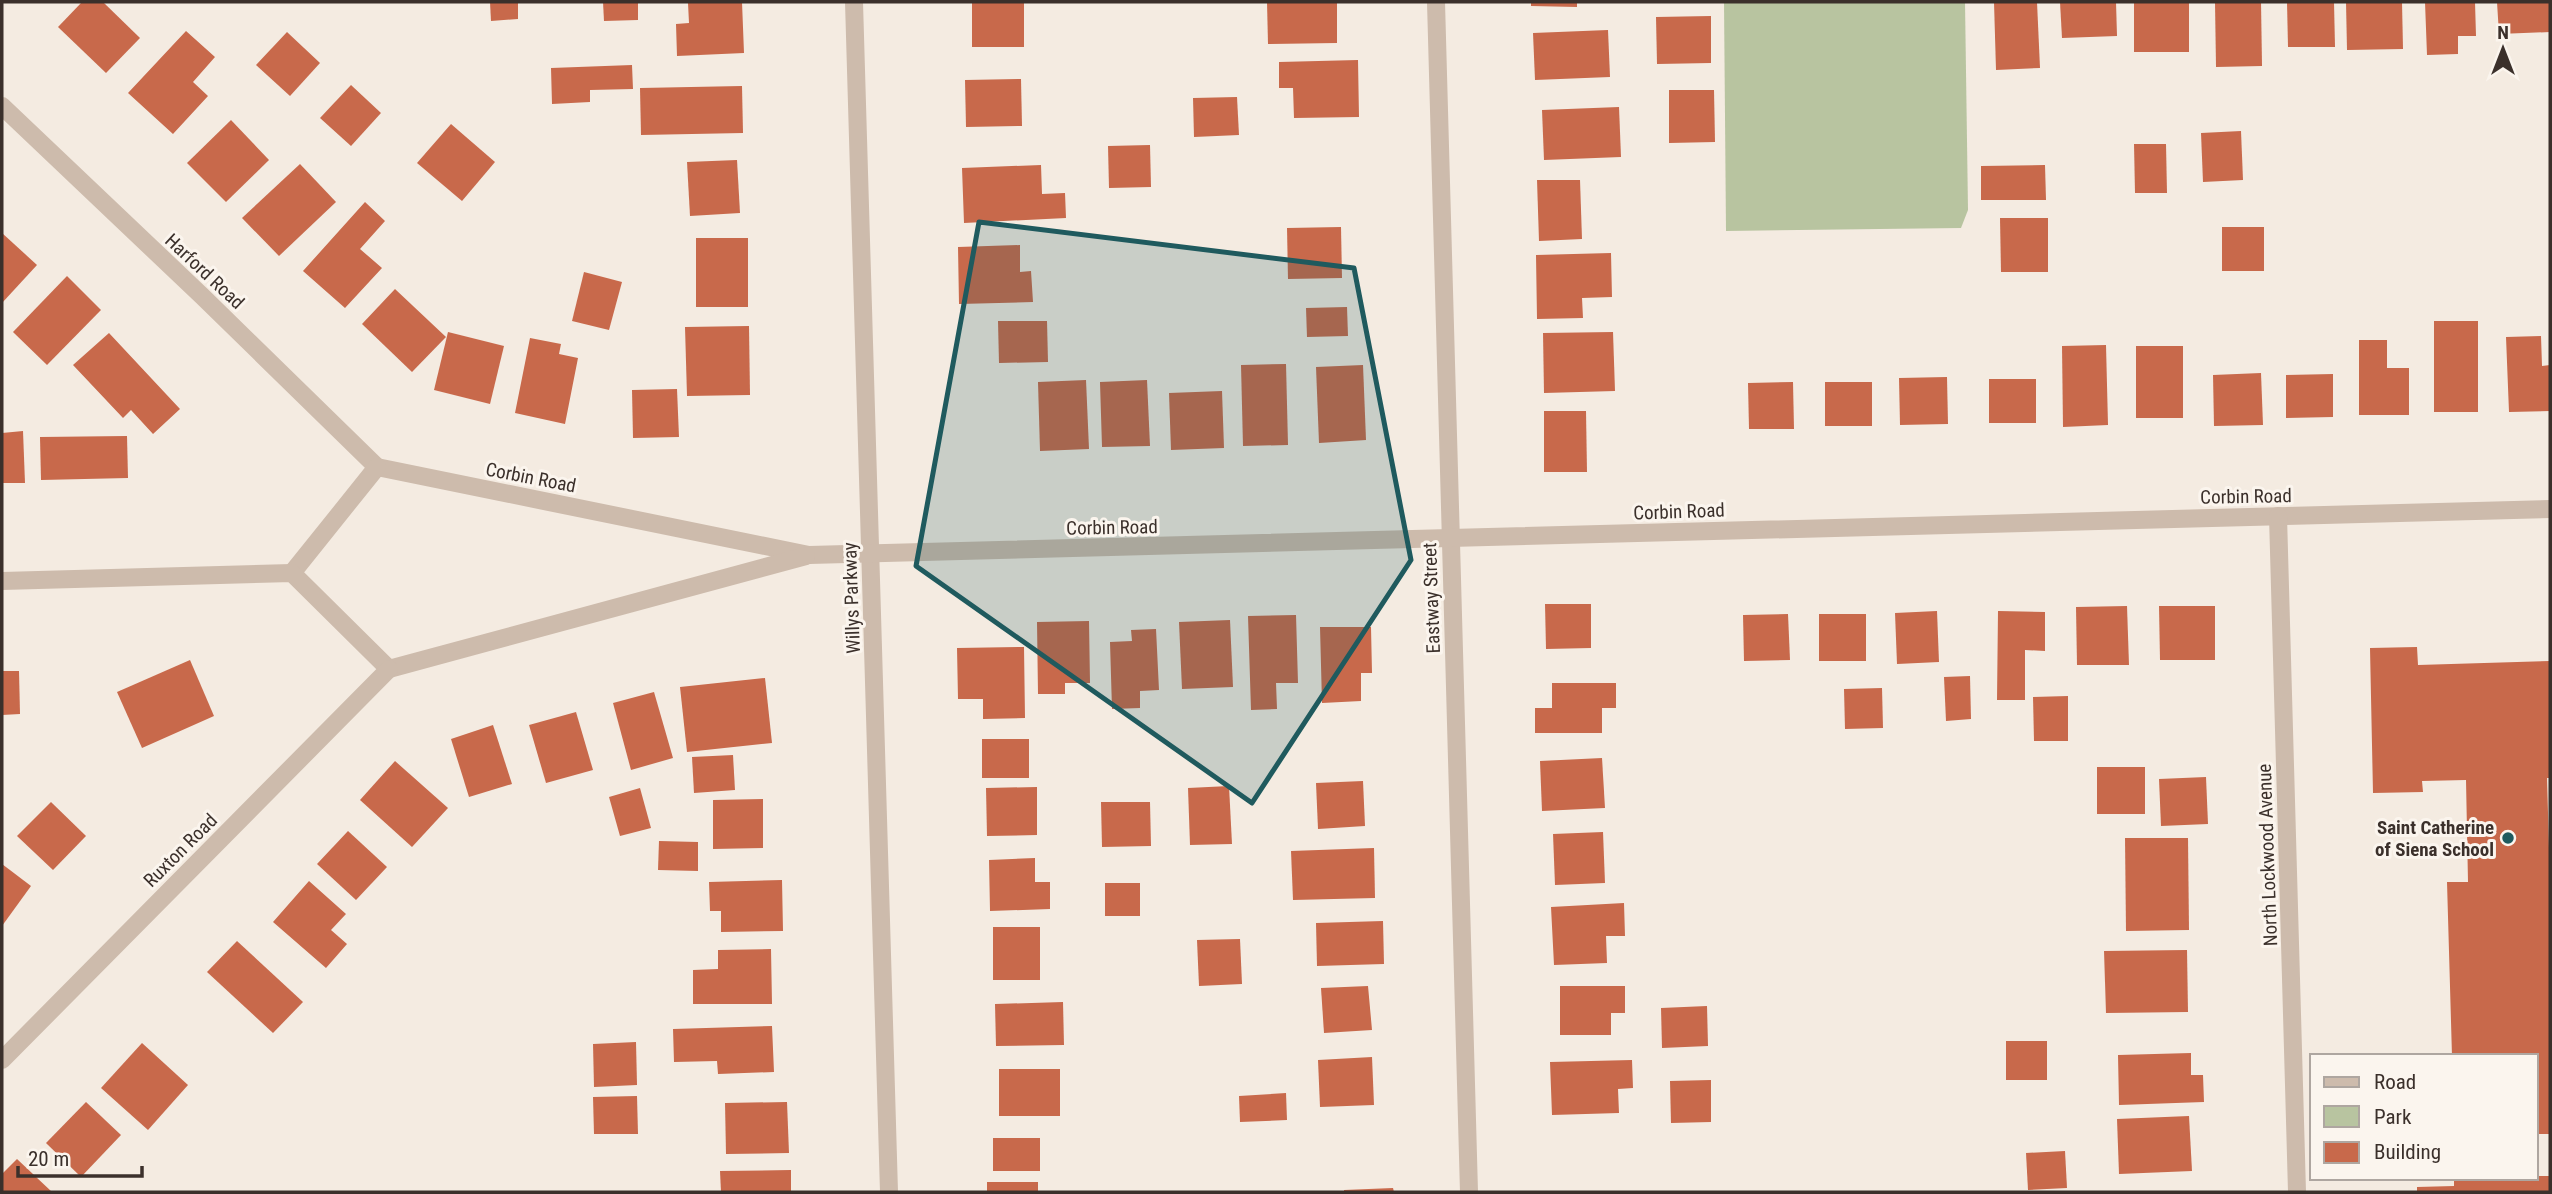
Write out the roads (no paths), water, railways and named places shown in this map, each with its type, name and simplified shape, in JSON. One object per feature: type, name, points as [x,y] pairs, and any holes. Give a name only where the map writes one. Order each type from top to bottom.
[{"type":"street","name":"Willys Parkway","points":[[854,2],[889,1192]]},
{"type":"street","name":"Eastway Street","points":[[1436,2],[1469,1192]]},
{"type":"street","name":"Harford Road","points":[[2,106],[377,467]]},
{"type":"street","name":"Corbin Road","points":[[377,467],[809,555],[2550,509]]},
{"type":"street","points":[[292,573],[377,467]]},
{"type":"street","name":"North Lockwood Avenue","points":[[2278,516],[2297,1192]]},
{"type":"street","name":"Corbin Road","points":[[389,669],[809,555]]},
{"type":"street","points":[[2,581],[292,573],[389,669]]},
{"type":"street","name":"Ruxton Road","points":[[2,1060],[389,669]]},
{"type":"place","name":"Saint Catherine of Siena School","points":[[2508,838]]}]
